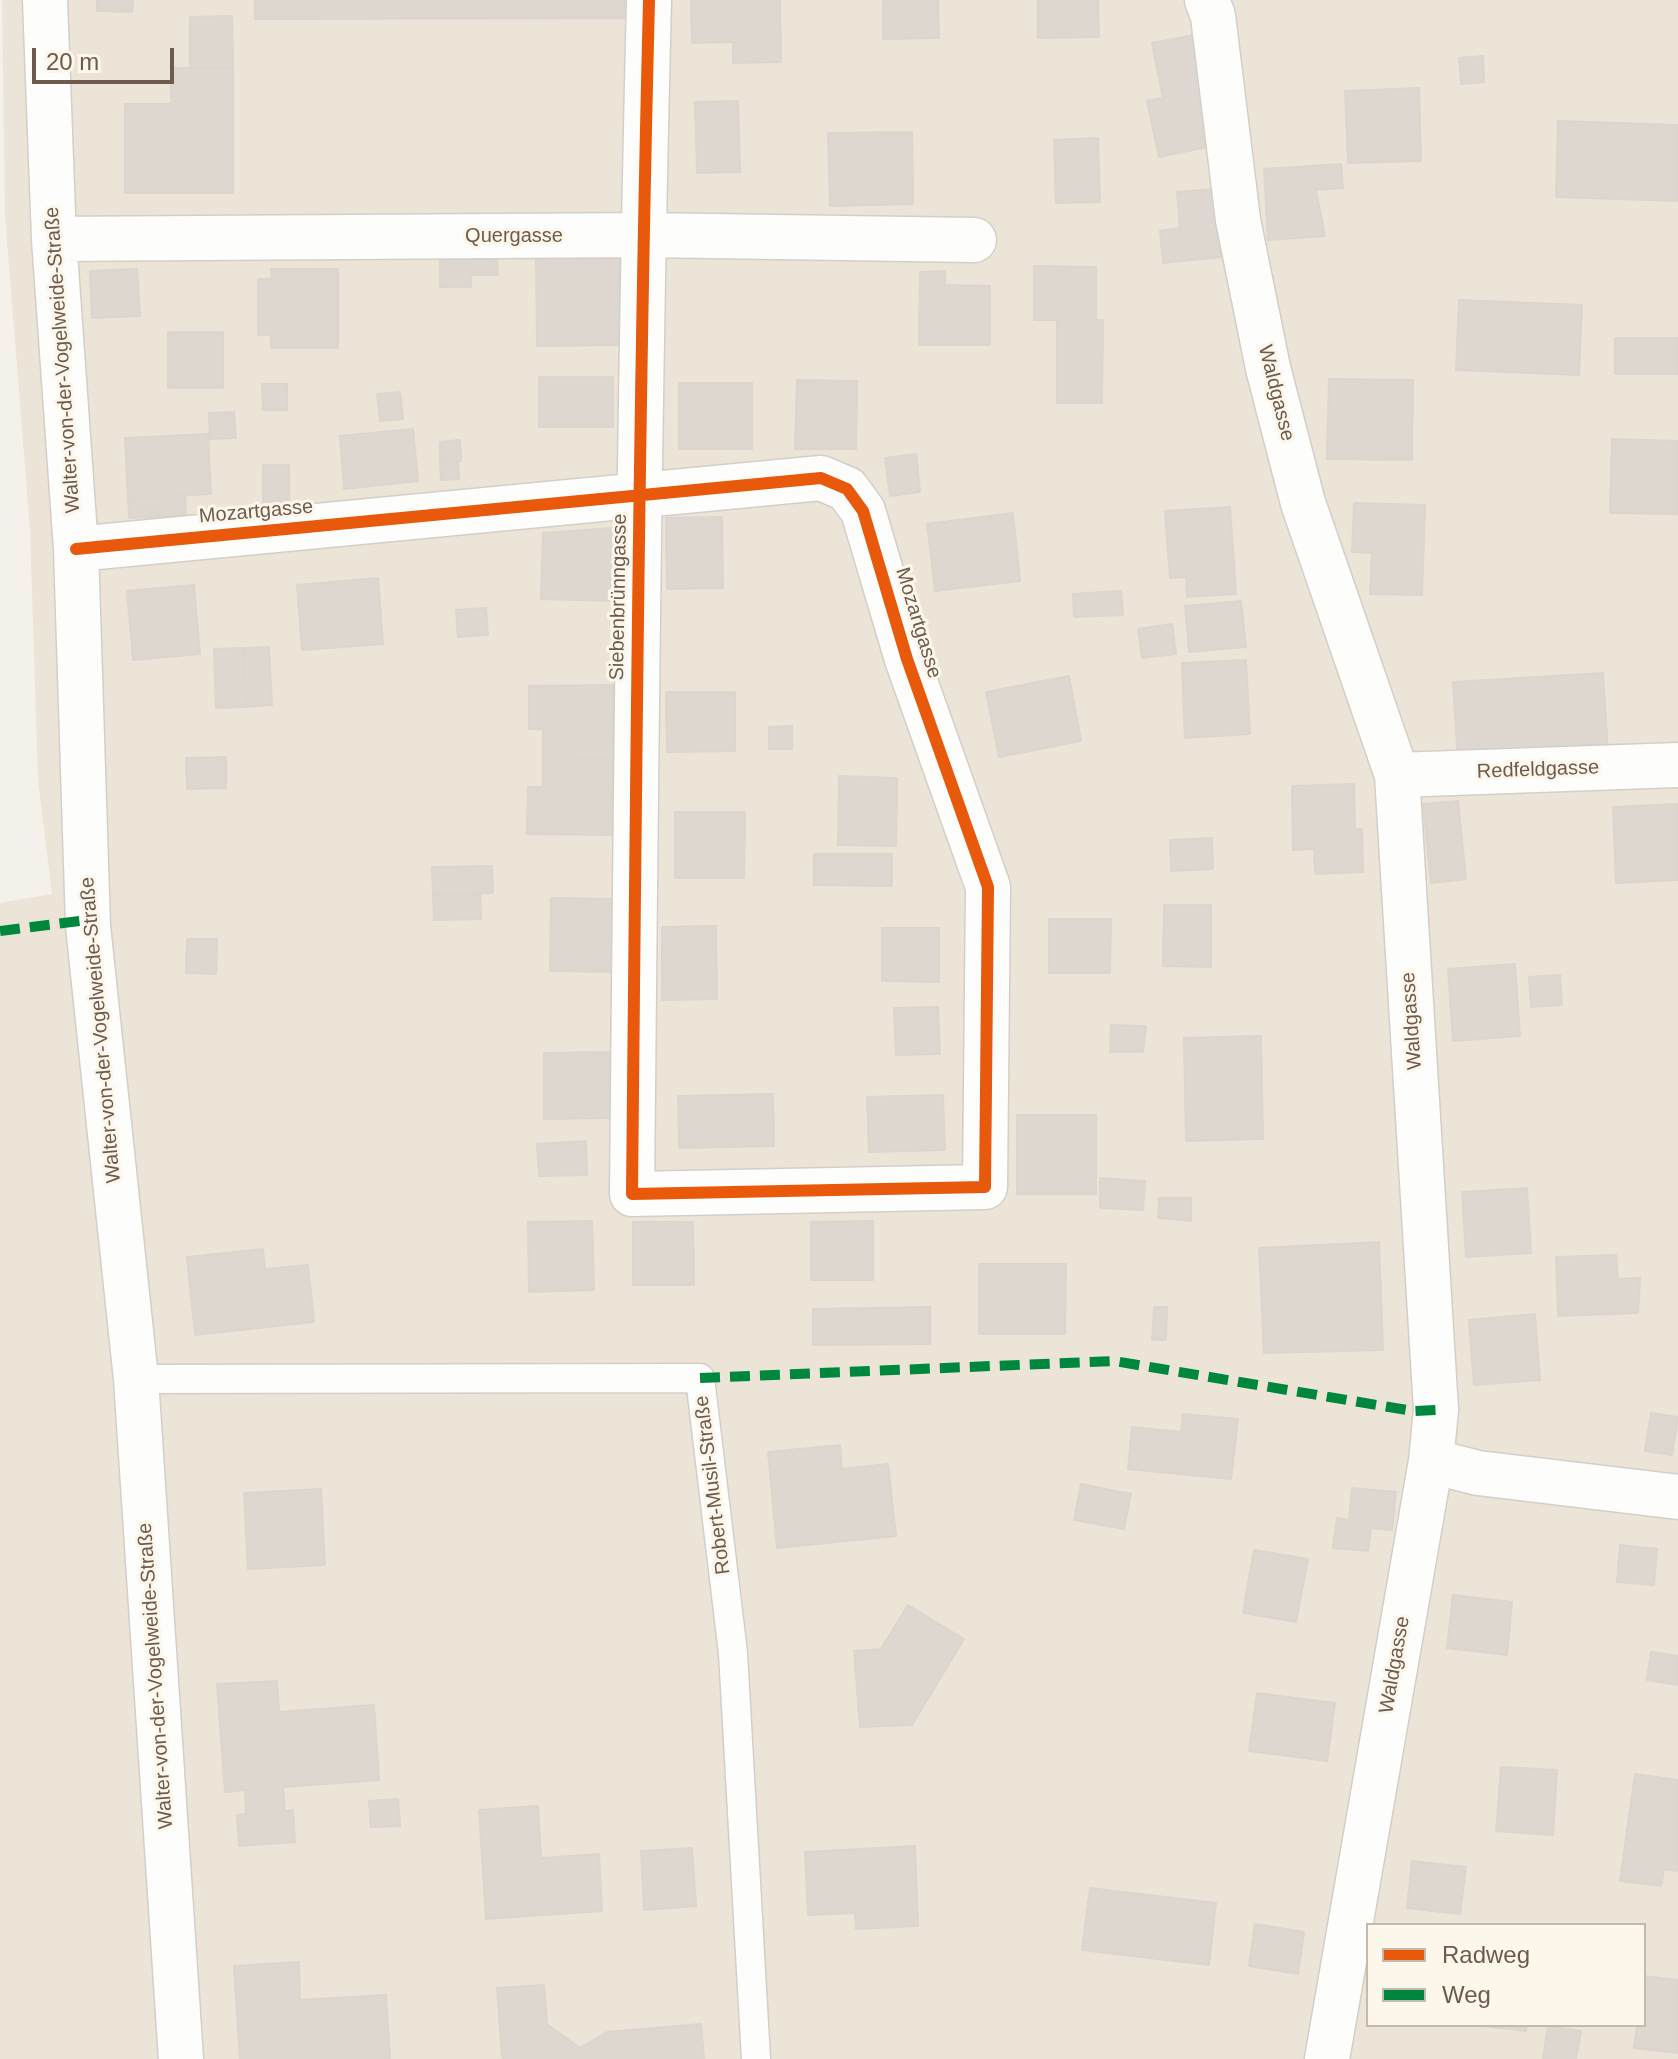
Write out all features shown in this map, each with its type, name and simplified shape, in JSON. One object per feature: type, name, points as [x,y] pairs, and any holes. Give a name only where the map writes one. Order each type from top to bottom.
[{"type":"street","name":"Walter-von-der-Vogelweide-Straße","points":[[45,0],[54,239],[76,549],[88,926],[136,1379],[181,2059]]},
{"type":"street","name":"Siebenbrünngasse","points":[[632,1194],[649,0]]},
{"type":"street","name":"Waldgasse","points":[[1207,0],[1213,16],[1238,220],[1268,368],[1303,503],[1397,775],[1436,1410],[1431,1461],[1327,2059]]},
{"type":"street","name":"Quergasse","points":[[54,239],[644,235],[974,240]]},
{"type":"street","name":"Mozartgasse","points":[[76,549],[821,478],[847,489],[863,511],[907,659],[988,887],[985,1187],[632,1194]]},
{"type":"street","name":"Redfeldgasse","points":[[1397,775],[1678,765]]},
{"type":"street","points":[[1431,1461],[1478,1473],[1678,1497]]},
{"type":"lane","name":"Robert-Musil-Straße","points":[[136,1379],[700,1378],[733,1653],[756,2059]]},
{"type":"shaded area","points":[[2,0],[1678,0],[1678,2059],[0,2059],[0,903],[52,894],[38,781],[30,530],[5,216]]},
{"type":"building","points":[[97,0],[133,0],[132,12],[97,11]]},
{"type":"building","points":[[255,0],[624,0],[624,18],[255,19]]},
{"type":"building","points":[[691,0],[780,0],[781,62],[733,63],[733,42],[692,43]]},
{"type":"building","points":[[883,0],[938,0],[939,38],[883,39]]},
{"type":"building","points":[[1038,0],[1098,0],[1099,37],[1038,38]]},
{"type":"building","points":[[232,16],[233,68],[190,68],[190,17]]},
{"type":"building","points":[[1195,35],[1217,145],[1159,157],[1147,101],[1163,98],[1152,43]]},
{"type":"building","points":[[1483,56],[1484,82],[1461,84],[1459,58]]},
{"type":"building","points":[[171,68],[233,68],[233,193],[125,193],[125,104],[171,104]]},
{"type":"building","points":[[1419,88],[1421,161],[1348,163],[1345,91]]},
{"type":"building","points":[[738,101],[740,172],[697,173],[695,102]]},
{"type":"building","points":[[1558,121],[1678,125],[1678,201],[1556,197]]},
{"type":"building","points":[[912,132],[913,204],[830,206],[828,133]]},
{"type":"building","points":[[1098,138],[1100,202],[1056,203],[1054,140]]},
{"type":"building","points":[[1341,164],[1343,188],[1316,190],[1325,236],[1268,240],[1264,169]]},
{"type":"building","points":[[1216,189],[1222,257],[1163,263],[1160,231],[1180,228],[1177,192]]},
{"type":"building","points":[[619,256],[621,345],[537,346],[536,257]]},
{"type":"building","points":[[497,257],[498,275],[471,275],[471,287],[440,287],[440,258]]},
{"type":"building","points":[[1034,266],[1096,267],[1096,320],[1034,320]]},
{"type":"building","points":[[137,269],[140,316],[92,318],[90,271]]},
{"type":"building","points":[[271,269],[338,269],[338,348],[271,348],[271,335],[258,335],[258,279],[272,279]]},
{"type":"building","points":[[945,271],[945,285],[990,286],[990,345],[919,345],[920,272]]},
{"type":"building","points":[[1459,300],[1582,305],[1579,375],[1456,370]]},
{"type":"building","points":[[1057,320],[1103,320],[1102,403],[1057,403]]},
{"type":"building","points":[[168,332],[223,332],[223,388],[168,388]]},
{"type":"building","points":[[1615,338],[1678,338],[1678,374],[1615,374]]},
{"type":"building","points":[[539,377],[613,377],[613,427],[539,427]]},
{"type":"building","points":[[1329,379],[1413,380],[1412,460],[1327,459]]},
{"type":"building","points":[[797,380],[857,381],[856,449],[795,449]]},
{"type":"building","points":[[679,383],[752,383],[752,449],[679,449]]},
{"type":"building","points":[[262,384],[287,384],[287,410],[263,410]]},
{"type":"building","points":[[400,392],[403,419],[380,421],[377,394]]},
{"type":"building","points":[[234,412],[236,438],[210,439],[209,413]]},
{"type":"building","points":[[413,429],[418,481],[344,489],[340,436]]},
{"type":"building","points":[[208,434],[211,494],[128,498],[125,438]]},
{"type":"building","points":[[1612,439],[1678,441],[1678,514],[1610,513]]},
{"type":"building","points":[[460,440],[461,461],[440,462],[440,442]]},
{"type":"building","points":[[916,454],[920,492],[890,496],[885,458]]},
{"type":"building","points":[[458,461],[459,479],[441,480],[440,462]]},
{"type":"building","points":[[263,465],[289,465],[289,505],[263,505]]},
{"type":"building","points":[[185,495],[186,515],[129,518],[128,498]]},
{"type":"building","points":[[1354,503],[1425,505],[1422,595],[1370,594],[1372,553],[1352,552]]},
{"type":"building","points":[[1230,507],[1236,594],[1187,597],[1186,577],[1170,578],[1165,511]]},
{"type":"building","points":[[1013,513],[1020,581],[935,591],[927,524]]},
{"type":"building","points":[[722,517],[723,588],[667,589],[666,518]]},
{"type":"building","points":[[614,528],[612,601],[541,599],[543,533]]},
{"type":"building","points":[[378,578],[383,644],[302,650],[297,585]]},
{"type":"building","points":[[194,585],[200,654],[133,660],[127,591]]},
{"type":"building","points":[[1121,591],[1123,615],[1074,617],[1073,594]]},
{"type":"building","points":[[1241,601],[1246,647],[1189,652],[1185,606]]},
{"type":"building","points":[[486,608],[488,635],[458,637],[456,610]]},
{"type":"building","points":[[1172,624],[1176,654],[1142,658],[1138,629]]},
{"type":"building","points":[[269,647],[272,705],[246,707],[244,648]]},
{"type":"building","points":[[244,648],[246,707],[216,708],[214,649]]},
{"type":"building","points":[[1246,660],[1250,734],[1185,738],[1182,663]]},
{"type":"building","points":[[1603,673],[1608,753],[1458,762],[1453,682]]},
{"type":"building","points":[[1069,676],[1081,741],[999,757],[986,692]]},
{"type":"building","points":[[613,685],[613,759],[543,760],[543,729],[529,729],[529,686]]},
{"type":"building","points":[[666,692],[735,692],[735,751],[667,752]]},
{"type":"building","points":[[792,726],[792,749],[769,749],[769,727]]},
{"type":"building","points":[[226,757],[226,788],[187,789],[186,758]]},
{"type":"building","points":[[613,759],[612,835],[527,834],[528,787],[543,787],[543,760]]},
{"type":"building","points":[[839,776],[897,778],[896,846],[838,845]]},
{"type":"building","points":[[1354,784],[1355,829],[1362,829],[1363,872],[1315,874],[1314,849],[1293,850],[1292,786]]},
{"type":"building","points":[[1458,801],[1466,879],[1431,883],[1423,804]]},
{"type":"building","points":[[1678,804],[1678,880],[1616,883],[1613,807]]},
{"type":"building","points":[[675,812],[745,812],[744,878],[675,878]]},
{"type":"building","points":[[1212,838],[1213,869],[1171,871],[1170,840]]},
{"type":"building","points":[[814,854],[892,854],[892,886],[814,885]]},
{"type":"building","points":[[492,866],[493,893],[433,895],[432,867]]},
{"type":"building","points":[[480,894],[481,919],[434,920],[433,895]]},
{"type":"building","points":[[551,898],[613,899],[613,972],[550,971]]},
{"type":"building","points":[[1164,905],[1211,905],[1211,967],[1163,966]]},
{"type":"building","points":[[1049,919],[1111,919],[1110,973],[1049,973]]},
{"type":"building","points":[[716,926],[717,999],[662,1000],[662,927]]},
{"type":"building","points":[[882,928],[939,928],[939,982],[882,981]]},
{"type":"building","points":[[187,939],[217,939],[216,974],[186,973]]},
{"type":"building","points":[[1515,964],[1520,1036],[1453,1041],[1448,969]]},
{"type":"building","points":[[1560,975],[1562,1005],[1531,1007],[1529,977]]},
{"type":"building","points":[[938,1007],[940,1054],[896,1055],[894,1008]]},
{"type":"building","points":[[1111,1025],[1146,1026],[1143,1052],[1110,1052]]},
{"type":"building","points":[[1261,1036],[1263,1139],[1186,1141],[1184,1038]]},
{"type":"building","points":[[612,1052],[612,1118],[544,1119],[544,1053]]},
{"type":"building","points":[[773,1094],[774,1146],[679,1148],[678,1096]]},
{"type":"building","points":[[943,1095],[945,1150],[869,1152],[867,1097]]},
{"type":"building","points":[[1017,1115],[1096,1115],[1096,1194],[1017,1194]]},
{"type":"building","points":[[586,1141],[587,1175],[539,1176],[537,1144]]},
{"type":"building","points":[[1100,1178],[1145,1181],[1143,1210],[1100,1208]]},
{"type":"building","points":[[1527,1188],[1531,1253],[1466,1257],[1462,1192]]},
{"type":"building","points":[[1159,1198],[1191,1198],[1191,1221],[1158,1218]]},
{"type":"building","points":[[592,1221],[594,1290],[529,1292],[528,1222]]},
{"type":"building","points":[[873,1221],[873,1280],[811,1280],[811,1222]]},
{"type":"building","points":[[633,1222],[693,1222],[694,1285],[633,1285]]},
{"type":"building","points":[[1379,1242],[1383,1350],[1264,1353],[1259,1248]]},
{"type":"building","points":[[263,1249],[265,1269],[308,1265],[314,1322],[195,1335],[187,1257]]},
{"type":"building","points":[[1616,1255],[1618,1279],[1640,1278],[1638,1313],[1558,1316],[1556,1257]]},
{"type":"building","points":[[979,1264],[1066,1264],[1065,1334],[979,1334]]},
{"type":"building","points":[[930,1307],[930,1344],[813,1345],[813,1309]]},
{"type":"building","points":[[1154,1307],[1167,1307],[1166,1340],[1152,1340]]},
{"type":"building","points":[[1535,1314],[1540,1380],[1474,1385],[1469,1320]]},
{"type":"building","points":[[1651,1413],[1678,1417],[1672,1455],[1645,1451]]},
{"type":"building","points":[[1183,1414],[1238,1419],[1231,1479],[1128,1469],[1132,1427],[1181,1432]]},
{"type":"building","points":[[840,1445],[842,1469],[888,1464],[896,1536],[777,1548],[768,1452]]},
{"type":"building","points":[[1081,1484],[1131,1494],[1124,1529],[1074,1520]]},
{"type":"building","points":[[1352,1488],[1396,1492],[1392,1530],[1371,1528],[1368,1551],[1333,1548],[1337,1518],[1349,1520]]},
{"type":"building","points":[[321,1489],[325,1565],[248,1569],[244,1493]]},
{"type":"building","points":[[1620,1545],[1657,1549],[1654,1585],[1617,1582]]},
{"type":"building","points":[[1254,1550],[1308,1559],[1296,1622],[1243,1613]]},
{"type":"building","points":[[1453,1595],[1512,1602],[1507,1655],[1447,1648]]},
{"type":"building","points":[[908,1605],[964,1639],[912,1725],[860,1727],[854,1651],[881,1649]]},
{"type":"building","points":[[1651,1652],[1678,1656],[1678,1685],[1647,1680]]},
{"type":"building","points":[[277,1681],[279,1712],[374,1705],[379,1780],[283,1787],[285,1811],[293,1810],[295,1842],[239,1846],[237,1815],[246,1814],[245,1790],[225,1792],[217,1684]]},
{"type":"building","points":[[1257,1693],[1335,1703],[1327,1761],[1249,1751]]},
{"type":"building","points":[[1501,1767],[1557,1770],[1553,1835],[1496,1831]]},
{"type":"building","points":[[1635,1774],[1678,1780],[1678,1871],[1664,1869],[1661,1886],[1620,1881]]},
{"type":"building","points":[[398,1799],[400,1826],[371,1827],[369,1801]]},
{"type":"building","points":[[538,1806],[541,1858],[599,1854],[602,1911],[486,1919],[479,1810]]},
{"type":"building","points":[[915,1846],[918,1926],[856,1929],[855,1913],[808,1915],[805,1852]]},
{"type":"building","points":[[692,1848],[696,1906],[644,1910],[641,1851]]},
{"type":"building","points":[[1412,1861],[1466,1867],[1460,1914],[1407,1908]]},
{"type":"building","points":[[1090,1888],[1216,1903],[1209,1965],[1082,1950]]},
{"type":"building","points":[[1255,1924],[1304,1932],[1298,1974],[1249,1966]]},
{"type":"building","points":[[299,1962],[300,2000],[386,1995],[390,2059],[240,2059],[234,1966]]},
{"type":"building","points":[[1646,1976],[1678,1980],[1678,2053],[1634,2048],[1637,2027],[1646,2027]]},
{"type":"building","points":[[544,1985],[547,2024],[580,2048],[607,2032],[701,2024],[704,2059],[504,2059],[497,1988]]},
{"type":"building","points":[[1492,2027],[1527,2027],[1526,2031]]},
{"type":"building","points":[[1548,2027],[1581,2031],[1576,2059],[1543,2058]]},
{"type":"marked path","points":[[0,931],[87,920]]},
{"type":"marked path","points":[[700,1378],[1114,1361],[1413,1411],[1436,1410]]},
{"type":"cycle path","points":[[76,549],[821,478],[847,489],[863,511],[907,659],[988,887],[985,1187],[632,1194],[636,746],[638,597],[640,448],[649,0]]}]
